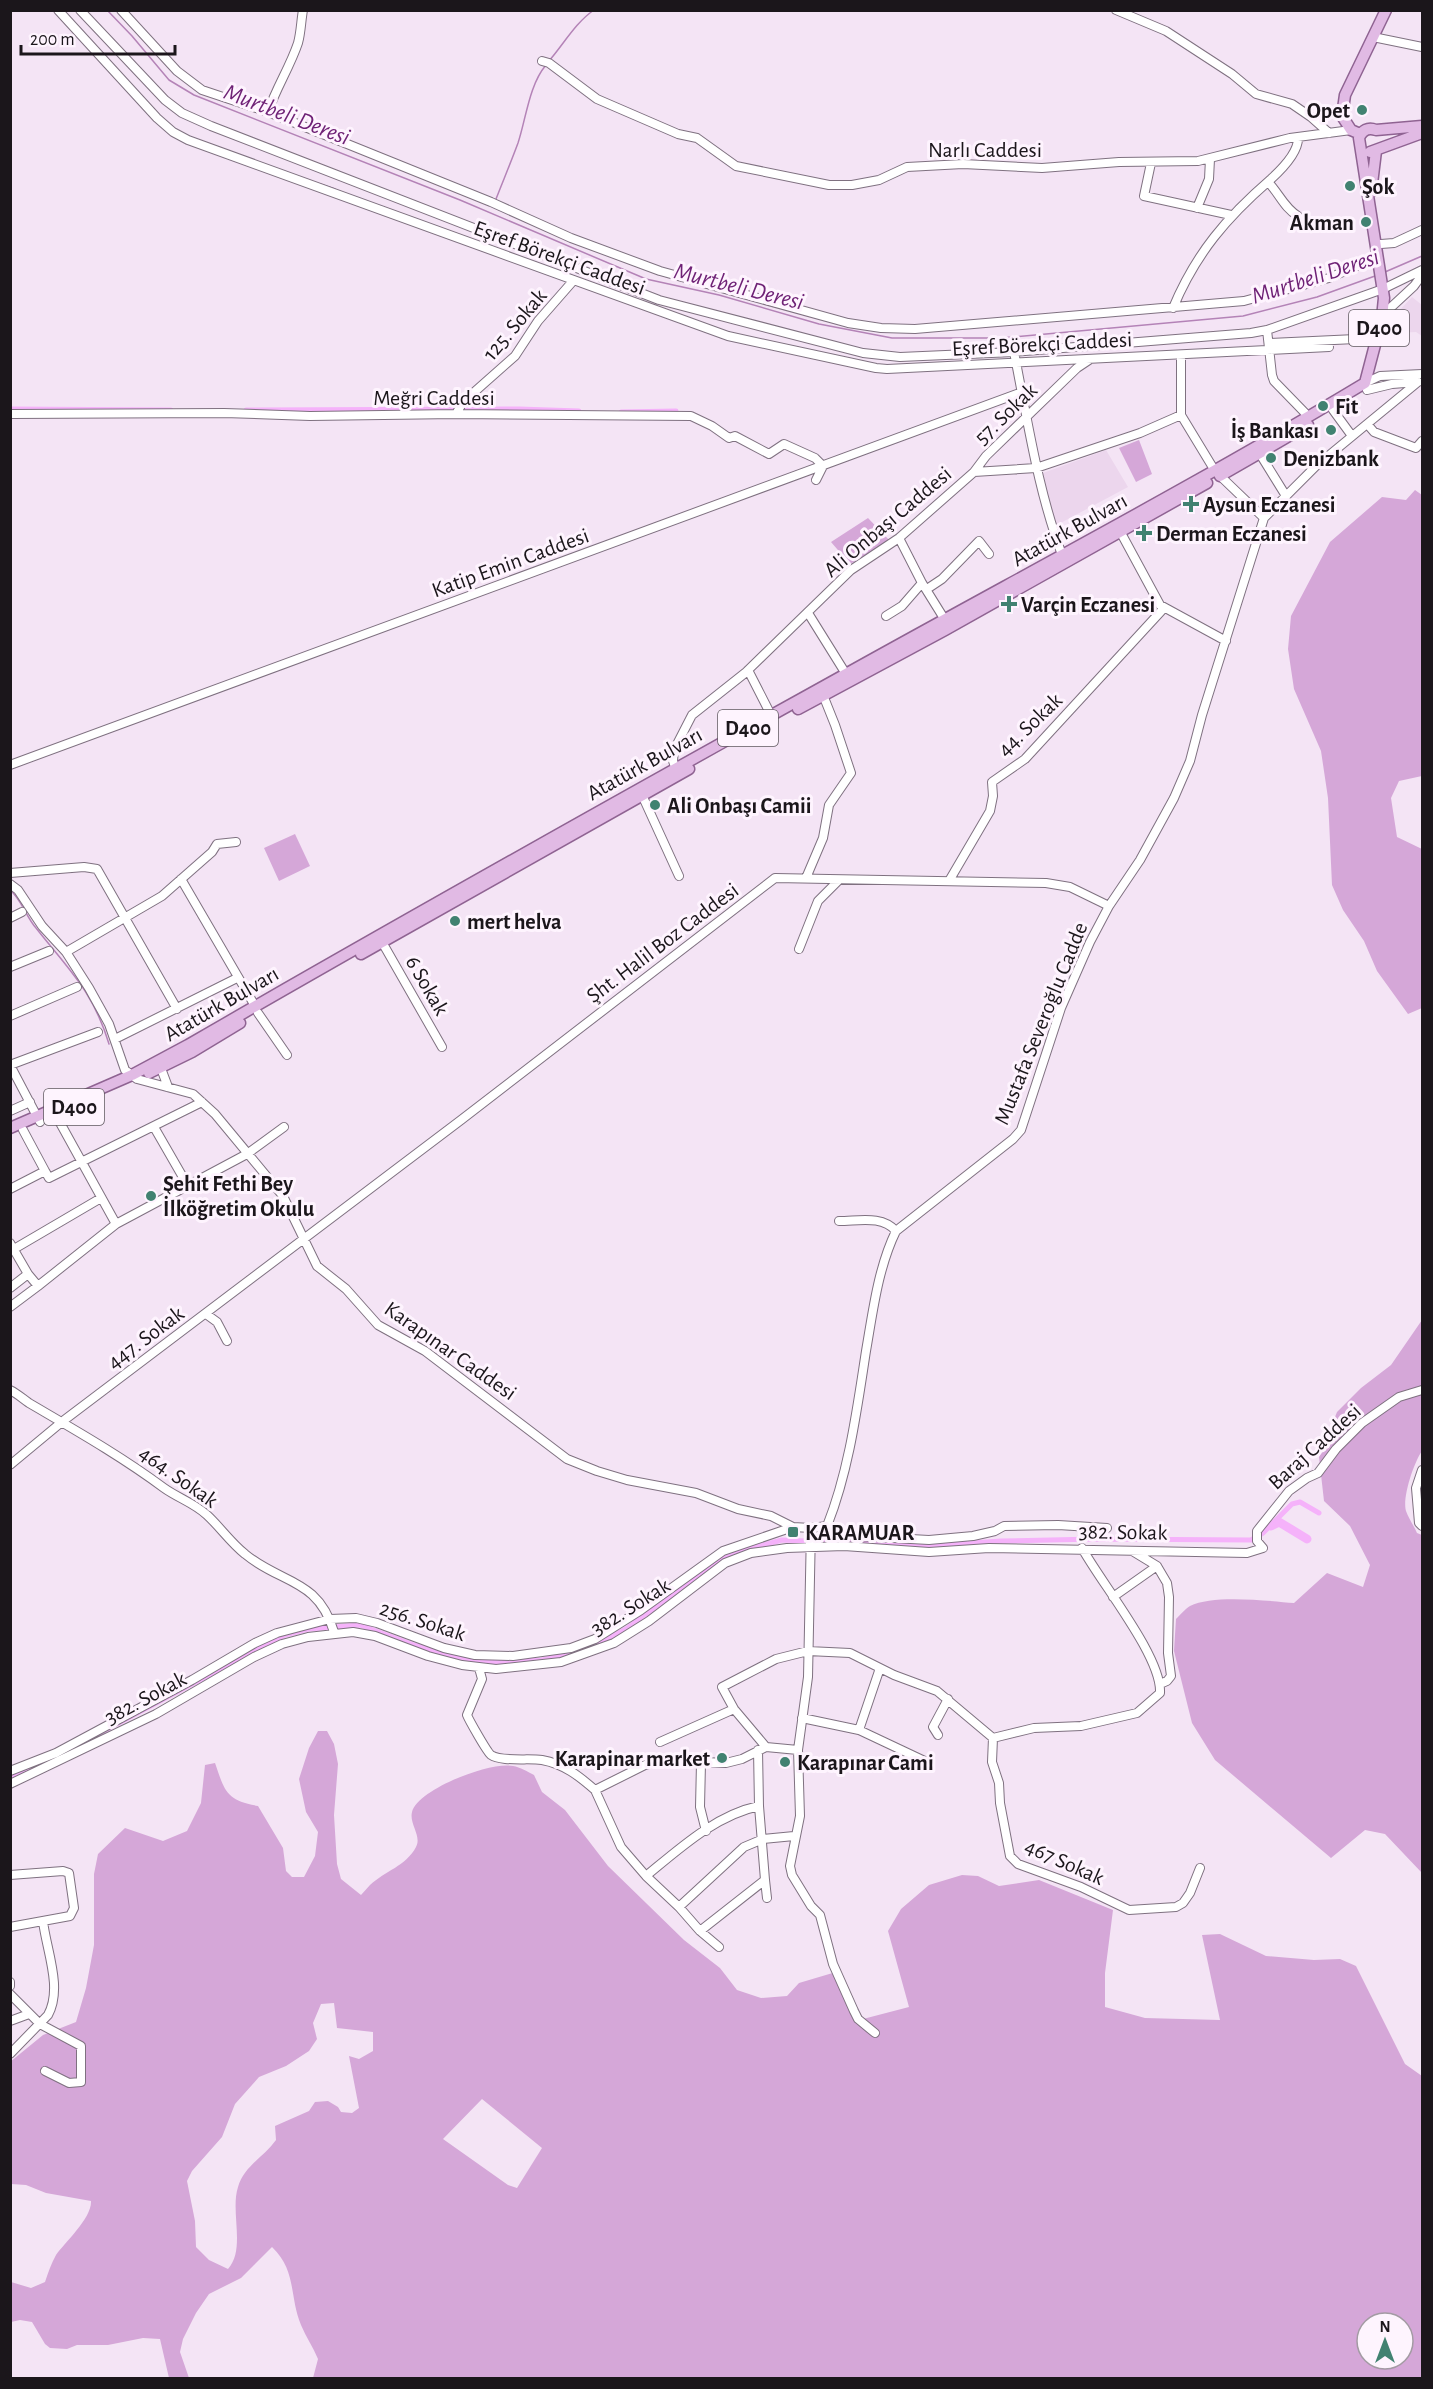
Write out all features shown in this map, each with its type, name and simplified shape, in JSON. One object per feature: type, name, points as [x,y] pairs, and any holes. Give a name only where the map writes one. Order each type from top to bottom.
[{"type":"main road","points":[[1386,10],[1344,95],[1342,116],[1369,152],[1422,133]]},
{"type":"main road","points":[[1357,137],[1369,128],[1376,130],[1422,126]]},
{"type":"main road","name":"D400","points":[[1368,383],[1387,311],[1371,192],[1382,139],[1376,130]]},
{"type":"main road","name":"D400","points":[[1357,137],[1380,252]]},
{"type":"main road","name":"D400","points":[[1368,383],[1382,318],[1385,285]]},
{"type":"main road","name":"Atatürk Bulvarı","points":[[256,1010],[382,942],[642,795],[677,772],[823,695],[1217,473],[1260,454],[1333,410],[1368,383]]},
{"type":"main road","name":"Atatürk Bulvarı","points":[[134,1077],[192,1052],[256,1010],[846,674],[945,620],[1120,533],[1368,383]]},
{"type":"main road","name":"D400","points":[[10,1128],[39,1119],[134,1077]]},
{"type":"main road","name":"D400","points":[[10,1136],[39,1119]]},
{"type":"street","name":"Eşref Börekçi Caddesi","points":[[58,10],[157,118],[173,132],[188,140],[728,336],[887,369],[1015,358],[1090,359],[1181,355],[1377,338]]},
{"type":"street","points":[[80,10],[152,87],[182,112],[211,126],[614,284],[699,312],[863,353],[900,357],[1015,358],[1251,333],[1266,330],[1422,273]]},
{"type":"street","points":[[121,10],[189,81],[202,90],[268,112],[613,254],[660,270],[848,323],[881,328],[915,329],[1244,301],[1329,278],[1422,230]]},
{"type":"street","points":[[268,112],[297,45],[303,10]]},
{"type":"street","points":[[1116,10],[1166,31],[1232,74],[1256,94],[1292,104],[1329,133]]},
{"type":"street","points":[[1373,37],[1422,46]]},
{"type":"street","name":"Narlı Caddesi","points":[[545,62],[597,99],[678,134],[697,138],[736,166],[816,183],[844,186],[887,178],[907,167],[963,164],[1042,168],[1119,162],[1151,163],[1210,159],[1298,137],[1329,133],[1357,137]]},
{"type":"street","points":[[1173,308],[1184,282],[1219,229],[1279,171],[1297,149],[1298,137]]},
{"type":"street","points":[[1197,208],[1209,179],[1210,159]]},
{"type":"street","points":[[1151,163],[1144,196],[1232,215]]},
{"type":"street","points":[[1268,182],[1278,192],[1284,205],[1298,216]]},
{"type":"street","points":[[1387,311],[1414,286],[1422,273]]},
{"type":"street","name":"125. Sokak","points":[[456,414],[463,402],[515,356],[538,321],[573,281]]},
{"type":"street","points":[[1266,330],[1274,381],[1309,417]]},
{"type":"street","name":"Eşref Börekçi Caddesi","points":[[1269,347],[1329,347]]},
{"type":"street","points":[[1181,355],[1181,415],[1217,473],[1264,519],[1316,466],[1420,383]]},
{"type":"street","points":[[1015,358],[1036,468],[1052,531],[1064,560]]},
{"type":"street","name":"57. Sokak","points":[[974,472],[986,456],[1077,368],[1090,359]]},
{"type":"street","points":[[1368,383],[1380,376],[1422,374]]},
{"type":"street","points":[[1368,383],[1420,383]]},
{"type":"street","name":"Katip Emin Caddesi","points":[[10,765],[1022,392]]},
{"type":"street","points":[[1333,410],[1352,436]]},
{"type":"street","name":"Meğri Caddesi","points":[[10,414],[224,413],[321,416],[456,414],[691,417],[712,426],[729,438],[735,436],[769,454],[784,444],[814,458],[823,466]]},
{"type":"street","name":"Ali Onbaşı Caddesi","points":[[677,772],[673,761],[674,750],[692,715],[748,669],[851,570],[899,538],[974,472],[1036,468],[1140,434],[1181,415]]},
{"type":"street","points":[[1368,425],[1374,432],[1416,448],[1422,441]]},
{"type":"street","points":[[1260,454],[1286,496]]},
{"type":"street","points":[[816,480],[823,466]]},
{"type":"street","name":"Mustafa Severoğlu Cadde","points":[[896,1231],[1013,1139],[1021,1130],[1061,1008],[1090,942],[1109,906],[1140,860],[1174,798],[1186,770],[1264,519]]},
{"type":"street","points":[[1120,533],[1160,605],[1226,641]]},
{"type":"street","points":[[899,538],[945,620]]},
{"type":"street","points":[[886,616],[902,606],[924,586],[942,579],[979,541],[989,554]]},
{"type":"street","name":"44. Sokak","points":[[949,881],[990,811],[993,796],[992,782],[1025,759],[1164,608]]},
{"type":"street","points":[[808,613],[846,674]]},
{"type":"street","points":[[748,669],[771,716]]},
{"type":"street","points":[[806,878],[824,838],[829,805],[850,773],[823,695]]},
{"type":"street","points":[[642,795],[679,876]]},
{"type":"street","points":[[66,952],[162,896],[212,852],[217,844],[236,842]]},
{"type":"street","points":[[10,873],[84,867],[97,869],[177,1009]]},
{"type":"street","name":"Şht. Halil Boz Caddesi","points":[[303,1240],[775,878],[1046,883],[1070,887],[1109,906]]},
{"type":"street","points":[[181,879],[256,1010],[286,1055]]},
{"type":"street","points":[[799,949],[818,901],[839,880]]},
{"type":"street","points":[[10,884],[18,890],[42,926],[66,952],[99,1004],[115,1039],[125,1070],[134,1077]]},
{"type":"street","points":[[10,918],[22,912]]},
{"type":"street","name":"6 Sokak","points":[[382,942],[442,1047]]},
{"type":"street","points":[[10,967],[49,951]]},
{"type":"street","points":[[115,1039],[237,978]]},
{"type":"street","points":[[10,1016],[77,987]]},
{"type":"street","points":[[39,1119],[10,1065],[98,1032]]},
{"type":"street","points":[[160,1064],[168,1087]]},
{"type":"street","name":"Karapınar Caddesi","points":[[134,1077],[193,1094],[215,1114],[283,1196],[316,1266],[346,1289],[378,1325],[425,1351],[567,1459],[627,1480],[696,1493],[738,1509],[771,1516],[793,1527]]},
{"type":"street","points":[[10,1111],[30,1102]]},
{"type":"street","points":[[23,1130],[50,1178],[202,1102]]},
{"type":"street","points":[[54,1112],[116,1224]]},
{"type":"street","points":[[154,1127],[188,1186]]},
{"type":"street","points":[[10,1307],[116,1224],[247,1154],[284,1127]]},
{"type":"street","points":[[10,1189],[45,1171]]},
{"type":"street","points":[[38,1286],[28,1274],[12,1246],[101,1198]]},
{"type":"street","points":[[839,1221],[878,1220],[888,1222],[896,1231],[884,1261],[842,1479],[827,1526],[836,1533],[856,1536],[929,1540],[973,1536],[995,1531],[1004,1526],[1058,1525],[1107,1528]]},
{"type":"street","name":"447. Sokak","points":[[10,1465],[63,1421],[303,1240]]},
{"type":"street","points":[[10,1288],[28,1274]]},
{"type":"street","points":[[206,1314],[217,1322],[228,1341]]},
{"type":"street","name":"464. Sokak","points":[[10,1390],[150,1476],[165,1489],[195,1505],[243,1553],[259,1565],[294,1581],[316,1598],[327,1611],[334,1632]]},
{"type":"street","name":"Baraj Caddesi","points":[[1263,1548],[1257,1541],[1257,1532],[1289,1491],[1318,1473],[1336,1449],[1362,1423],[1400,1397],[1422,1390]]},
{"type":"street","points":[[1422,1470],[1416,1488],[1419,1522],[1422,1526]]},
{"type":"street","name":"256. Sokak","points":[[10,1771],[56,1753],[277,1633],[330,1621],[356,1618],[444,1648],[475,1655],[513,1656],[571,1648],[595,1639],[632,1616],[723,1551],[793,1527],[810,1532],[827,1526]]},
{"type":"street","points":[[810,1532],[808,1677],[798,1750],[800,1816],[794,1836],[790,1866],[792,1875],[811,1906],[820,1915],[833,1964],[854,2012],[858,2019],[875,2033]]},
{"type":"street","name":"382. Sokak","points":[[10,1784],[156,1714],[254,1657],[282,1644],[334,1632],[353,1632],[375,1636],[428,1656],[479,1668],[496,1669],[561,1662],[614,1643],[649,1621],[725,1563],[751,1552],[810,1546],[929,1552],[989,1548],[1082,1548],[1247,1553],[1263,1548]]},
{"type":"street","points":[[767,1898],[759,1806],[762,1748],[734,1709],[722,1687],[776,1659],[808,1651],[850,1653],[880,1668],[938,1691],[993,1738],[1034,1728],[1081,1726],[1137,1713],[1160,1694],[1160,1684],[1137,1633],[1082,1548]]},
{"type":"street","points":[[1132,1550],[1157,1566],[1167,1583],[1168,1653],[1171,1676],[1167,1682],[1160,1684]]},
{"type":"street","points":[[1113,1597],[1157,1566]]},
{"type":"street","points":[[479,1668],[482,1679],[467,1714],[490,1754],[500,1758],[542,1760],[561,1766],[595,1790],[621,1847],[646,1876],[719,1947]]},
{"type":"street","points":[[859,1730],[880,1668]]},
{"type":"street","points":[[938,1735],[933,1726],[948,1699]]},
{"type":"street","points":[[660,1742],[734,1709]]},
{"type":"street","points":[[802,1718],[859,1730],[929,1763]]},
{"type":"street","name":"467 Sokak","points":[[993,1738],[992,1762],[999,1783],[1000,1803],[1010,1856],[1018,1864],[1081,1887],[1129,1910],[1176,1907],[1190,1893],[1200,1868]]},
{"type":"street","points":[[595,1790],[645,1765],[663,1760],[701,1763],[734,1762],[762,1748],[798,1750]]},
{"type":"street","points":[[701,1763],[700,1807],[706,1831]]},
{"type":"street","points":[[646,1876],[726,1816],[759,1806]]},
{"type":"street","points":[[679,1907],[744,1847],[762,1839],[794,1836]]},
{"type":"street","points":[[10,1875],[63,1871],[69,1873],[73,1912],[70,1916],[10,1927]]},
{"type":"street","points":[[700,1931],[765,1880]]},
{"type":"street","points":[[10,2054],[40,2024],[52,2007],[43,1921]]},
{"type":"street","points":[[10,1994],[40,2024],[81,2046],[81,2082],[69,2083],[45,2072]]},
{"type":"street","points":[[10,2021],[29,2014]]},
{"type":"shaded area","points":[[1412,297],[1422,305],[1422,336],[1416,332],[1396,333],[1393,330],[1392,323]]},
{"type":"shaded area","points":[[1139,440],[1152,474],[1136,482],[1119,448]]},
{"type":"shaded area","points":[[1106,450],[1128,487],[1055,526],[1043,473]]},
{"type":"shaded area","points":[[1415,490],[1422,495],[1422,776],[1399,781],[1391,798],[1397,837],[1422,849],[1422,1008],[1408,1014],[1377,971],[1364,941],[1343,910],[1332,885],[1328,798],[1321,751],[1294,689],[1288,649],[1291,616],[1330,542],[1382,497],[1406,500]]},
{"type":"shaded area","points":[[868,518],[890,541],[850,564],[831,542]]},
{"type":"shaded area","points":[[295,834],[310,866],[279,881],[264,848]]},
{"type":"shaded area","points":[[1422,1320],[1422,1451],[1410,1480],[1405,1505],[1417,1533],[1422,1535],[1422,1873],[1385,1834],[1365,1830],[1331,1858],[1215,1760],[1192,1723],[1174,1651],[1176,1619],[1188,1607],[1200,1602],[1241,1599],[1294,1603],[1327,1573],[1363,1587],[1370,1565],[1350,1526],[1324,1501],[1319,1457],[1337,1412],[1361,1388],[1391,1365]]},
{"type":"shaded area","points":[[318,1731],[327,1731],[334,1744],[338,1764],[334,1815],[337,1864],[341,1879],[361,1895],[376,1880],[412,1854],[417,1839],[412,1812],[417,1803],[427,1794],[457,1778],[489,1768],[503,1766],[524,1770],[534,1775],[542,1792],[565,1810],[608,1866],[684,1940],[720,1968],[737,1990],[761,1998],[787,1996],[799,1983],[836,1972],[863,2019],[909,2007],[888,1931],[901,1909],[929,1885],[962,1875],[978,1876],[999,1886],[1039,1880],[1113,1910],[1105,1973],[1105,2007],[1145,2018],[1220,2020],[1202,1935],[1220,1934],[1266,1956],[1314,1960],[1340,1959],[1356,1966],[1405,2064],[1422,2076],[1422,2378],[313,2378],[318,2359],[297,2314],[285,2265],[272,2247],[241,2278],[209,2294],[196,2313],[183,2339],[180,2352],[189,2378],[169,2378],[160,2339],[143,2338],[108,2345],[77,2345],[67,2349],[50,2348],[45,2344],[32,2322],[20,2320],[11,2322],[11,2282],[31,2288],[45,2282],[56,2255],[83,2222],[91,2201],[46,2193],[26,2185],[11,2184],[10,2062],[43,2035],[76,2022],[86,1988],[94,1945],[94,1874],[98,1854],[125,1828],[163,1841],[187,1831],[201,1803],[205,1765],[215,1763],[228,1793],[239,1801],[258,1806],[283,1848],[286,1871],[292,1877],[304,1877],[315,1856],[318,1832],[306,1812],[299,1779],[309,1748]],"holes":[[[334,2003],[337,2028],[373,2032],[373,2051],[359,2059],[349,2056],[359,2108],[352,2113],[341,2112],[338,2107],[328,2101],[315,2102],[309,2111],[275,2126],[276,2140],[249,2167],[238,2187],[236,2197],[237,2241],[233,2261],[228,2269],[209,2260],[196,2247],[195,2221],[187,2181],[192,2171],[222,2137],[235,2104],[259,2077],[286,2066],[309,2051],[317,2039],[313,2023],[321,2004]],[[482,2099],[542,2148],[517,2188],[508,2185],[443,2139]]]},
{"type":"waterway","name":"Murtbeli Deresi","points":[[107,10],[169,80],[194,95],[460,200],[646,279],[719,295],[819,324],[892,338],[1001,338],[1243,316],[1317,297],[1375,276]]},
{"type":"waterway","points":[[549,61],[576,27],[594,10]]},
{"type":"waterway","points":[[496,199],[518,143],[532,92],[546,65]]},
{"type":"waterway","points":[[320,184],[335,189]]},
{"type":"waterway","name":"Murtbeli Deresi","points":[[1385,272],[1422,256]]},
{"type":"waterway","points":[[10,409],[171,410]]},
{"type":"waterway","points":[[246,410],[519,409],[579,411]]},
{"type":"waterway","points":[[621,412],[676,411]]},
{"type":"waterway","points":[[10,890],[33,924],[88,995],[109,1044]]},
{"type":"waterway","points":[[68,1750],[265,1645],[285,1635],[308,1629],[360,1625],[454,1657],[494,1662],[542,1660],[584,1651],[626,1629],[727,1555],[782,1540],[925,1546],[1001,1541],[1096,1539],[1251,1540],[1263,1533],[1292,1504],[1300,1502],[1319,1513]]},
{"type":"waterway","points":[[1271,1526],[1279,1522],[1307,1539]]},
{"type":"waterway","points":[[10,1778],[52,1758]]},
{"type":"place","name":"Opet","points":[[1362,110]]},
{"type":"place","name":"Şok","points":[[1350,186]]},
{"type":"place","name":"Akman","points":[[1366,222]]},
{"type":"place","name":"Fit","points":[[1323,406]]},
{"type":"place","name":"İş Bankası","points":[[1331,430]]},
{"type":"place","name":"Denizbank","points":[[1271,458]]},
{"type":"place","name":"Aysun Eczanesi","points":[[1191,504]]},
{"type":"place","name":"Derman Eczanesi","points":[[1144,533]]},
{"type":"place","name":"Varçin Eczanesi","points":[[1009,604]]},
{"type":"place","name":"Ali Onbaşı Camii","points":[[655,805]]},
{"type":"place","name":"mert helva","points":[[455,921]]},
{"type":"place","name":"Şehit Fethi Bey İlköğretim Okulu","points":[[151,1196]]},
{"type":"place","name":"KARAMUAR","points":[[793,1532]]},
{"type":"place","name":"Karapinar market","points":[[722,1758]]},
{"type":"place","name":"Karapınar Cami","points":[[785,1762]]}]
